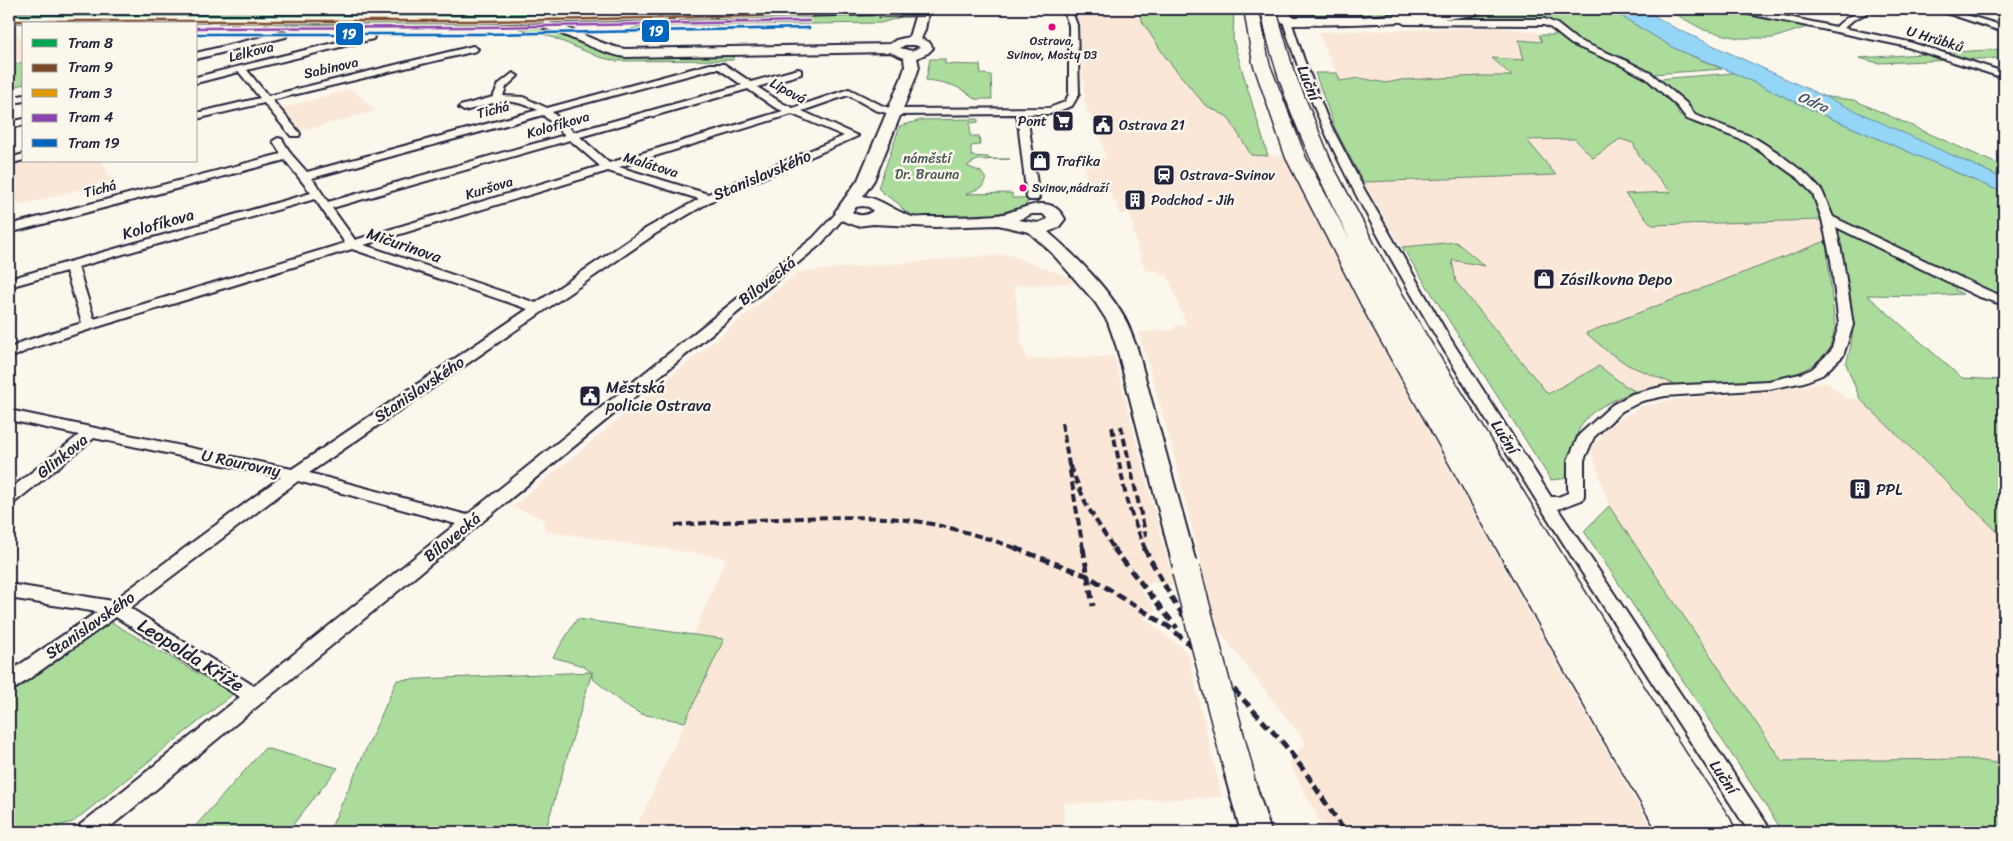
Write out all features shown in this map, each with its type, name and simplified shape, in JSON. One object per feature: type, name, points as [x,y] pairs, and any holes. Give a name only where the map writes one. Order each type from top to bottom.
[{"type":"highway","points":[[1250,9],[1261,63],[1296,158],[1379,316],[1612,721],[1680,832]]},
{"type":"highway","points":[[1280,13],[1284,69],[1319,158],[1370,257],[1431,364],[1659,742],[1716,832]]},
{"type":"main road","points":[[9,9],[597,9]]},
{"type":"main road","points":[[1280,13],[1342,22],[1457,14],[1484,9]]},
{"type":"main road","points":[[9,18],[444,19],[697,16],[878,10],[922,11],[919,30],[912,48],[911,72],[866,180],[846,208],[847,218],[873,213],[910,221],[998,220],[1030,214],[1051,225],[1057,248]]},
{"type":"main road","points":[[625,28],[643,23],[697,16]]},
{"type":"main road","points":[[444,19],[544,24],[568,31],[610,50],[638,54],[893,48],[897,52],[912,48]]},
{"type":"main road","points":[[614,38],[614,42],[618,47],[638,54]]},
{"type":"main road","points":[[866,180],[873,213]]},
{"type":"main road","points":[[846,208],[868,201],[873,213]]},
{"type":"main road","points":[[1030,214],[1102,299],[1117,322],[1127,348],[1164,495],[1256,832]]},
{"type":"street","points":[[894,112],[1022,112],[1050,111],[1066,106],[1073,97],[1073,25],[1068,9]]},
{"type":"street","name":"U Hrůbků","points":[[1739,9],[1906,44],[2004,75]]},
{"type":"street","points":[[1823,26],[1851,9]]},
{"type":"street","points":[[1838,29],[1850,18],[1871,9]]},
{"type":"street","points":[[1938,9],[2003,27]]},
{"type":"street","name":"Luční","points":[[1280,13],[1323,120],[1358,189],[1441,335],[1546,503],[1761,832]]},
{"type":"street","points":[[1398,18],[1405,21],[1433,22],[1545,22],[1554,26],[1574,42],[1624,63],[1649,76],[1682,105],[1691,117],[1751,140],[1773,154],[1803,177],[1818,193],[1828,219],[1837,260],[1846,325],[1838,353],[1817,372],[1787,382],[1769,385],[1665,391],[1637,397],[1617,408],[1587,435],[1576,460],[1576,496],[1560,503],[1546,503]]},
{"type":"street","points":[[198,56],[283,35]]},
{"type":"street","name":"Lelkova","points":[[198,80],[370,37]]},
{"type":"street","name":"Sabinova","points":[[198,115],[474,49]]},
{"type":"street","name":"Lipová","points":[[714,66],[720,66],[751,85],[778,105],[853,136]]},
{"type":"street","name":"Tichá","points":[[305,176],[714,66]]},
{"type":"street","points":[[240,69],[267,98],[295,134]]},
{"type":"street","name":"Kolofíkova","points":[[326,206],[798,72]]},
{"type":"street","points":[[497,99],[502,86],[513,76]]},
{"type":"street","name":"Kuršova","points":[[9,354],[27,345],[849,92],[879,108],[894,112]]},
{"type":"street","points":[[9,101],[22,98]]},
{"type":"street","name":"Tichá","points":[[464,108],[497,99],[510,98],[520,99],[545,112]]},
{"type":"street","name":"Malátova","points":[[545,112],[607,167],[709,198]]},
{"type":"street","points":[[1022,112],[1030,214]]},
{"type":"street","points":[[9,125],[22,122]]},
{"type":"street","name":"Stanislavského","points":[[9,682],[116,608],[294,474],[650,231],[709,198],[853,136]]},
{"type":"street","name":"Mičurinova","points":[[278,141],[287,156],[305,176],[316,195],[326,206],[352,245],[537,308]]},
{"type":"street","name":"Tichá","points":[[9,228],[287,156]]},
{"type":"street","points":[[9,160],[22,157]]},
{"type":"street","name":"Kolofíkova","points":[[9,283],[316,195]]},
{"type":"street","points":[[817,241],[846,208]]},
{"type":"street","points":[[817,241],[873,213]]},
{"type":"street","points":[[1828,219],[1982,293],[2004,301]]},
{"type":"street","name":"Bílovecká","points":[[88,832],[817,241]]},
{"type":"street","points":[[71,265],[89,326]]},
{"type":"street","name":"U Rourovny","points":[[9,414],[294,474],[471,522]]},
{"type":"street","name":"Glinkova","points":[[9,498],[92,432]]},
{"type":"street","name":"Leopolda Kříže","points":[[9,591],[116,608],[256,697]]},
{"type":"shaded area","points":[[1073,9],[1137,9],[1143,23],[1228,117],[1235,122],[1251,155],[1286,156],[1363,313],[1592,726],[1654,832],[1325,832],[1289,762],[1306,743],[1217,628],[1170,440],[1139,332],[1175,330],[1175,326],[1186,325],[1168,275],[1159,275],[1158,271],[1146,271],[1137,246],[1130,213],[1119,215],[1117,202],[1114,202],[1112,194],[1109,194],[1108,191],[1103,192],[1104,194],[1092,195],[1082,158],[1094,158],[1095,160],[1106,157],[1094,124],[1097,122],[1093,122],[1091,115],[1094,114],[1088,114],[1085,101],[1079,33]]},
{"type":"shaded area","points":[[9,24],[22,39],[22,61],[9,64]]},
{"type":"shaded area","points":[[1500,27],[1538,33],[1543,42],[1524,61],[1493,58],[1513,76],[1401,80],[1386,83],[1360,78],[1340,81],[1318,32]]},
{"type":"shaded area","points":[[352,89],[376,111],[297,132],[279,109]]},
{"type":"shaded area","points":[[1575,139],[1593,158],[1620,139],[1633,143],[1639,156],[1672,192],[1652,225],[1821,220],[1826,241],[1586,333],[1628,365],[1676,385],[1635,391],[1599,366],[1548,395],[1456,282],[1452,260],[1484,265],[1456,242],[1402,247],[1363,182],[1555,175],[1527,140]]},
{"type":"shaded area","points":[[22,162],[102,162],[112,181],[9,208],[9,165]]},
{"type":"shaded area","points":[[1007,254],[1068,277],[1076,283],[1014,285],[1022,345],[1027,359],[1114,356],[1174,586],[1154,582],[1140,589],[1156,610],[1144,618],[1188,653],[1222,797],[1064,804],[1064,832],[634,832],[724,639],[693,635],[726,558],[545,531],[543,518],[512,507],[798,272]]},
{"type":"shaded area","points":[[1827,382],[1847,399],[1864,399],[2004,537],[2004,764],[1968,759],[1782,761],[1609,506],[1591,450],[1608,426],[1642,406],[1677,399],[1768,392]]},
{"type":"green space","points":[[1137,9],[1234,9],[1233,40],[1268,156],[1251,155],[1228,117],[1205,105],[1166,58],[1143,23]]},
{"type":"green space","points":[[1289,9],[1474,9],[1345,19],[1297,19],[1291,16]]},
{"type":"green space","points":[[1492,9],[1609,9],[1676,49],[1722,69],[1653,74],[1578,41],[1560,25],[1547,19],[1432,21],[1482,13]]},
{"type":"green space","points":[[1666,9],[1727,9],[1807,27],[1773,38],[1738,38],[1704,30]]},
{"type":"green space","points":[[914,13],[881,23],[669,26],[634,33],[623,33],[639,27],[671,22],[713,19]]},
{"type":"green space","points":[[238,21],[500,23],[533,26],[558,31],[606,52],[620,56],[733,56],[733,60],[616,61],[599,57],[549,36],[516,28],[235,23]]},
{"type":"green space","points":[[1539,35],[1559,35],[1571,43],[1622,64],[1648,78],[1671,99],[1678,108],[1678,114],[1695,124],[1748,140],[1805,183],[1815,200],[1821,220],[1652,225],[1625,194],[1671,192],[1639,156],[1633,143],[1620,139],[1593,158],[1575,139],[1527,140],[1556,175],[1363,182],[1335,128],[1315,73],[1337,73],[1340,81],[1360,78],[1386,83],[1401,80],[1512,76],[1492,58],[1524,60],[1519,40],[1542,42]]},
{"type":"green space","points":[[2004,49],[2004,58],[1878,63],[1859,58]]},
{"type":"green space","points":[[930,59],[945,59],[945,64],[980,65],[981,74],[991,75],[992,99],[975,99],[952,85],[926,80]]},
{"type":"green space","points":[[22,63],[22,85],[9,88],[9,66]]},
{"type":"green space","points":[[1734,73],[1821,114],[2004,193],[2004,295],[1972,284],[1834,220],[1827,200],[1817,183],[1766,145],[1743,134],[1707,122],[1657,79]]},
{"type":"green space","points":[[1820,96],[1854,100],[2004,167],[2004,179]]},
{"type":"green space","name":"náměstí Dr. Brauna","points":[[978,119],[978,122],[970,123],[970,136],[979,136],[980,145],[971,146],[971,156],[988,157],[989,159],[1010,159],[977,160],[967,166],[981,172],[986,179],[982,187],[966,194],[1012,193],[1012,198],[1027,198],[1028,202],[1019,211],[997,217],[919,218],[904,211],[899,204],[878,188],[900,126],[921,120]]},
{"type":"green space","points":[[1835,229],[1849,232],[1957,285],[1955,290],[1963,294],[1925,296],[1867,295],[1962,378],[2004,380],[2004,538],[1860,399],[1846,364],[1853,330],[1851,296]]},
{"type":"green space","points":[[1826,241],[1835,328],[1829,350],[1813,365],[1796,374],[1767,380],[1676,385],[1628,365],[1607,351],[1586,333]]},
{"type":"green space","points":[[1456,242],[1485,266],[1452,260],[1456,282],[1548,394],[1599,366],[1635,391],[1603,406],[1584,421],[1574,443],[1570,478],[1551,480],[1402,247]]},
{"type":"green space","points":[[1609,506],[1782,761],[1968,759],[2004,764],[2004,832],[1783,832],[1584,531]]},
{"type":"green space","points":[[577,619],[724,639],[685,722],[641,714],[622,703],[592,678],[592,672],[545,832],[329,832],[397,680],[591,672],[583,666],[553,657]]},
{"type":"green space","points":[[111,622],[233,694],[73,822],[61,825],[54,832],[9,832],[9,693]]},
{"type":"green space","points":[[265,748],[338,768],[287,832],[190,832]]},
{"type":"water","name":"Odra","points":[[1609,9],[1644,9],[1673,27],[2004,179],[2004,193],[1676,49]]},
{"type":"railway","points":[[1062,423],[1083,549]]},
{"type":"railway","points":[[1121,426],[1146,536]]},
{"type":"railway","points":[[1112,427],[1127,502],[1145,549]]},
{"type":"railway","points":[[1070,466],[1087,506],[1114,549]]},
{"type":"railway","points":[[675,525],[806,518],[859,517],[902,519],[952,529],[1018,549]]},
{"type":"railway","points":[[1015,548],[1088,576]]},
{"type":"railway","points":[[1083,548],[1088,576]]},
{"type":"railway","points":[[1113,548],[1177,628]]},
{"type":"railway","points":[[1144,548],[1174,602],[1211,656]]},
{"type":"railway","points":[[1088,576],[1169,627],[1200,653]]},
{"type":"railway","points":[[1088,576],[1093,606]]},
{"type":"railway","points":[[1196,648],[1284,744],[1345,832]]},
{"type":"tram line","name":"3","points":[[9,9],[485,9]]},
{"type":"tram line","name":"8","points":[[9,15],[485,15],[809,9]]},
{"type":"tram line","name":"9","points":[[9,21],[485,21],[809,15]]},
{"type":"tram line","name":"4","points":[[198,28],[485,27],[809,21]]},
{"type":"tram line","name":"19","points":[[198,34],[485,34],[809,28]]},
{"type":"place","name":"Ostrava, Svinov, Mosty D3","points":[[1052,27]]},
{"type":"place","name":"Pont","points":[[1063,121]]},
{"type":"place","name":"Ostrava 21","points":[[1103,125]]},
{"type":"place","name":"Trafika","points":[[1040,161]]},
{"type":"place","name":"Ostrava-Svinov","points":[[1164,175]]},
{"type":"place","name":"Svinov,nádraží","points":[[1023,188]]},
{"type":"place","name":"Podchod - Jih","points":[[1135,200]]},
{"type":"place","name":"Zásilkovna Depo","points":[[1544,279]]},
{"type":"place","name":"Městská policie Ostrava","points":[[590,396]]},
{"type":"place","name":"PPL","points":[[1860,489]]}]
